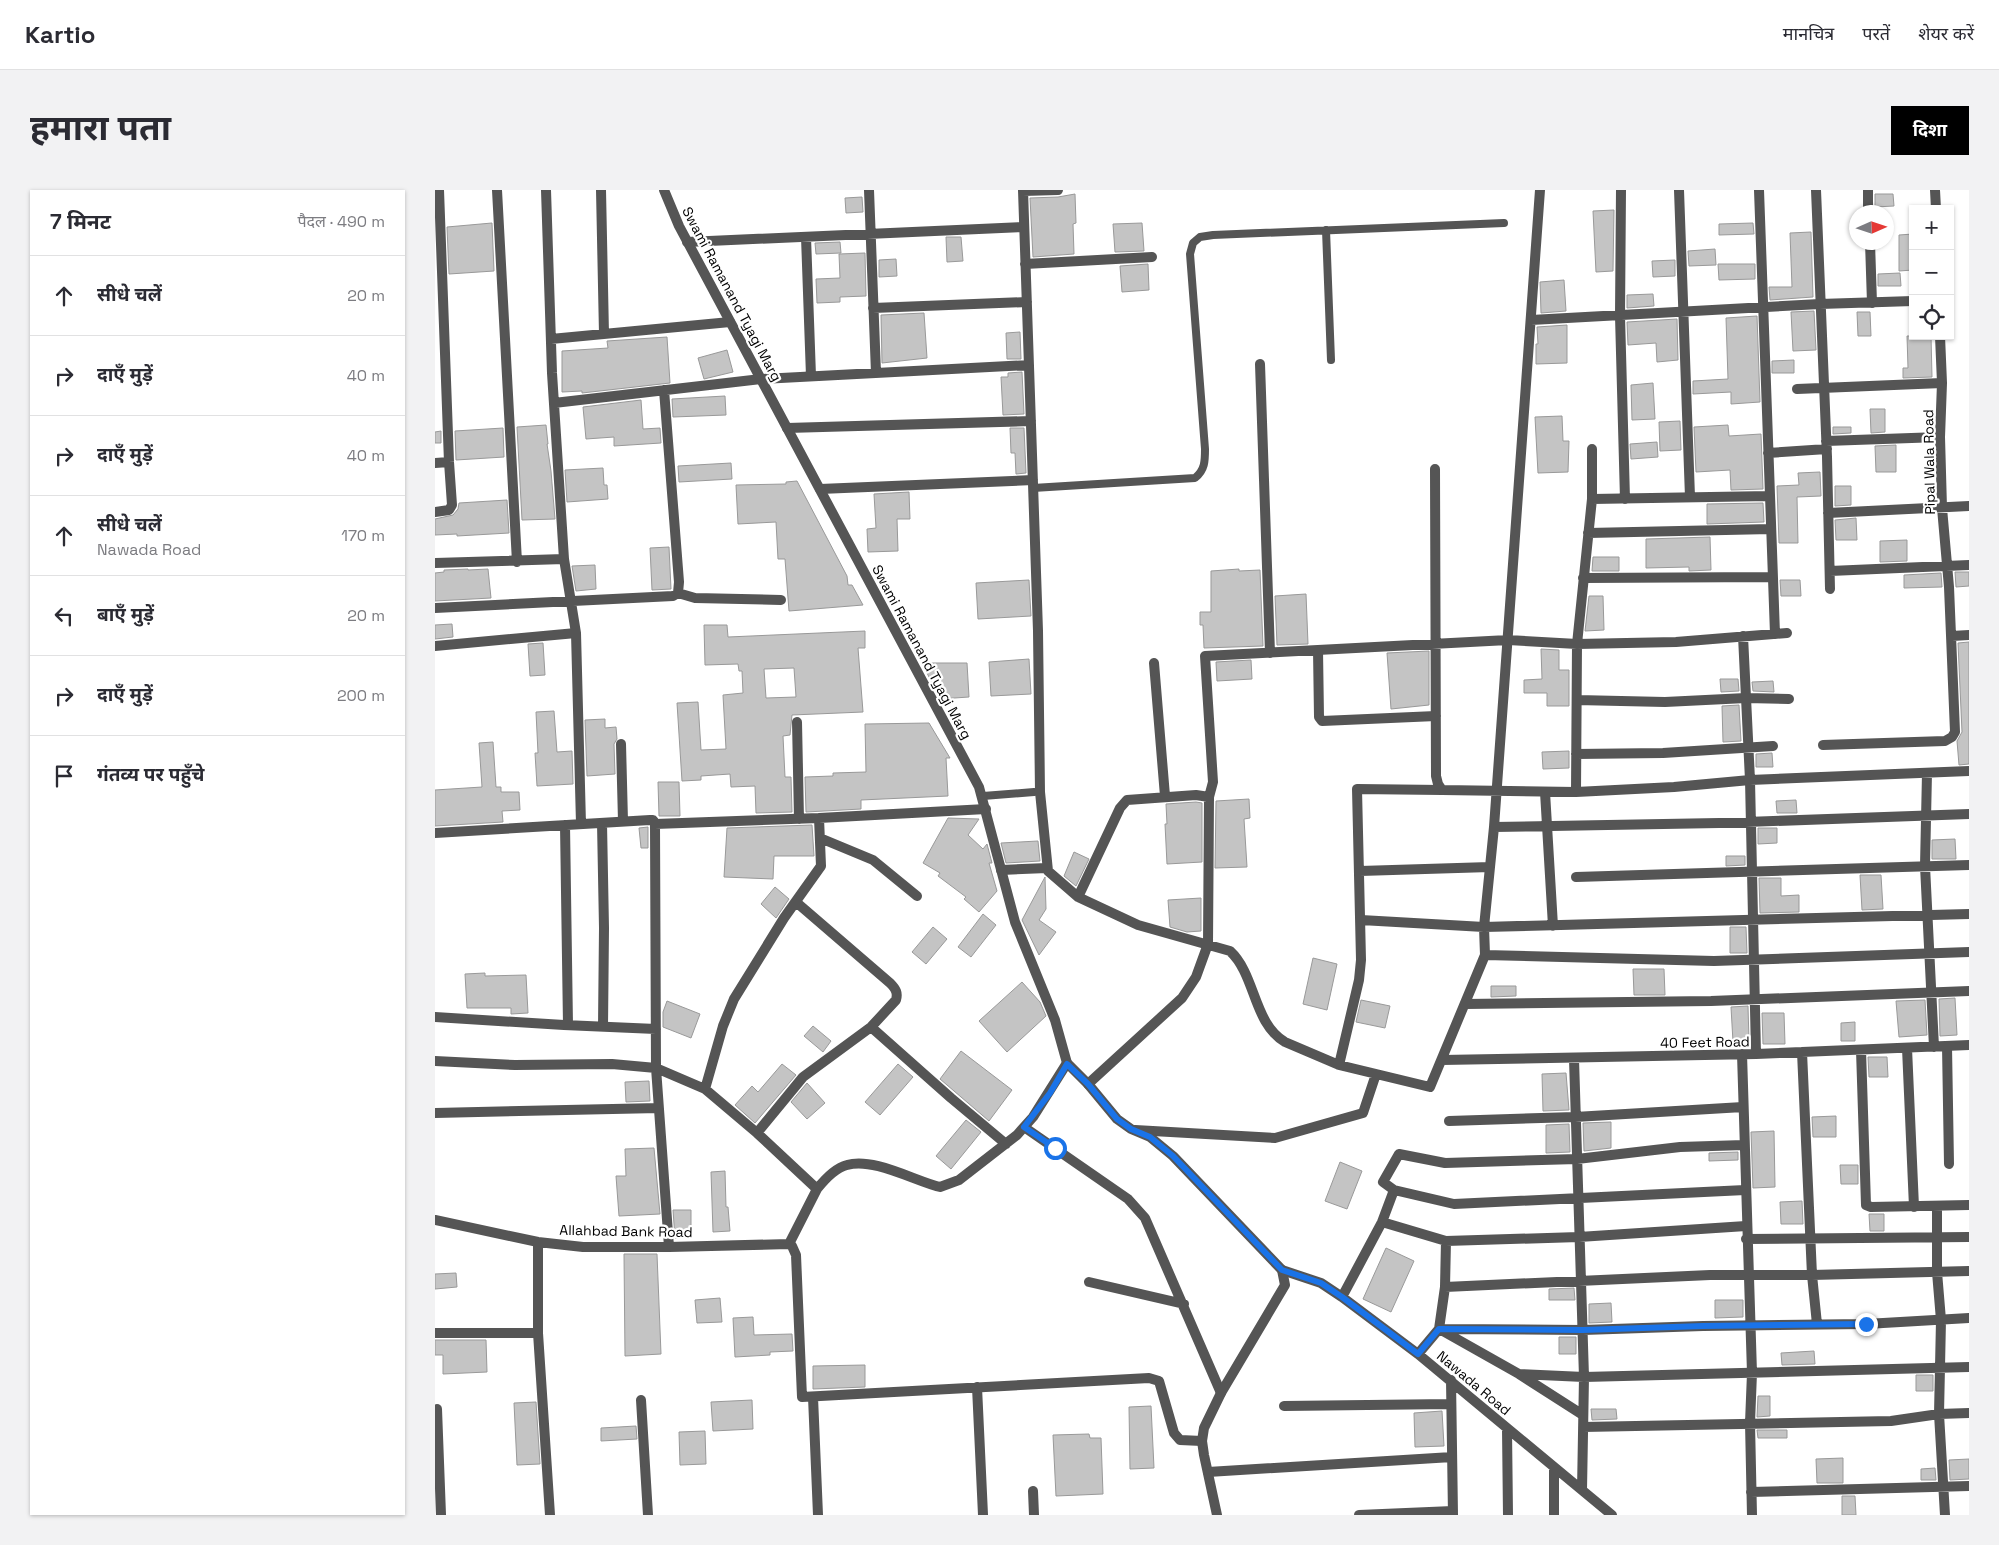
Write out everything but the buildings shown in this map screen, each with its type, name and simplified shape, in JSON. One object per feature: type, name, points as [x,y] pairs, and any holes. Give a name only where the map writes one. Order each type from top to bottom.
[{"type":"street","points":[[435,512],[445,512],[451,508],[439,190]]},
{"type":"street","points":[[497,190],[517,562]]},
{"type":"street","points":[[546,190],[554,403],[564,560],[576,633],[581,824]]},
{"type":"street","points":[[601,190],[604,334]]},
{"type":"street","name":"Swami Ramanand Tyagi Marg","points":[[663,190],[687,242],[983,796],[1015,922],[1055,1020],[1067,1064]]},
{"type":"street","points":[[869,190],[876,373]]},
{"type":"street","points":[[1058,190],[1023,191],[1033,484],[1040,792],[1047,868],[1050,874],[1078,897],[1138,925],[1229,951],[1239,962],[1269,1027],[1277,1038],[1339,1065],[1430,1087],[1485,955],[1484,927],[1497,791],[1540,190]]},
{"type":"street","points":[[1621,190],[1620,316],[1625,498]]},
{"type":"street","points":[[1679,190],[1690,497]]},
{"type":"street","points":[[1759,190],[1775,634]]},
{"type":"street","points":[[1816,190],[1827,445],[1830,589]]},
{"type":"street","points":[[1868,190],[1869,205]]},
{"type":"street","points":[[1935,190],[1936,205]]},
{"type":"street","points":[[687,242],[1024,227]]},
{"type":"street","points":[[806,237],[811,376]]},
{"type":"street","points":[[1869,250],[1872,303]]},
{"type":"street","points":[[1025,264],[1152,257]]},
{"type":"street","points":[[1531,320],[1820,304],[1909,301]]},
{"type":"street","points":[[873,308],[1027,302]]},
{"type":"street","points":[[551,340],[730,322]]},
{"type":"street","name":"Pipal Wala Road","points":[[1823,745],[1945,741],[1952,737],[1956,726],[1949,587],[1942,508],[1940,340]]},
{"type":"street","points":[[1260,364],[1270,652]]},
{"type":"street","points":[[554,403],[761,379],[1029,365]]},
{"type":"street","points":[[1797,389],[1942,383]]},
{"type":"street","points":[[664,390],[679,582],[678,593]]},
{"type":"street","points":[[787,428],[1031,421]]},
{"type":"street","points":[[1768,453],[1827,445],[1940,437]]},
{"type":"street","points":[[1576,792],[1577,644],[1592,499],[1592,449]]},
{"type":"street","points":[[435,463],[449,462]]},
{"type":"street","points":[[1435,469],[1436,776],[1442,790]]},
{"type":"street","points":[[819,489],[1033,484]]},
{"type":"street","points":[[1592,499],[1769,496]]},
{"type":"street","points":[[1828,514],[1969,506]]},
{"type":"street","points":[[1588,533],[1771,529]]},
{"type":"street","points":[[435,563],[564,560]]},
{"type":"street","points":[[1830,571],[1969,565]]},
{"type":"street","points":[[1583,578],[1772,577]]},
{"type":"street","points":[[435,608],[673,596],[678,593],[695,598],[781,600]]},
{"type":"street","points":[[435,646],[576,633]]},
{"type":"street","points":[[1088,1084],[1181,998],[1196,977],[1208,944],[1209,797],[1213,786],[1213,775],[1205,656],[1436,642],[1508,640],[1577,644],[1676,642],[1787,633]]},
{"type":"street","points":[[1952,636],[1969,635]]},
{"type":"street","points":[[1743,636],[1753,871],[1756,1054]]},
{"type":"street","points":[[1318,650],[1319,717],[1322,721],[1436,716]]},
{"type":"street","points":[[1154,664],[1165,796]]},
{"type":"street","points":[[1577,700],[1665,702],[1746,698],[1789,699]]},
{"type":"street","points":[[797,722],[799,819]]},
{"type":"street","points":[[621,744],[623,821]]},
{"type":"street","points":[[1576,754],[1663,753],[1773,746]]},
{"type":"street","points":[[1339,1065],[1359,980],[1361,960],[1357,789],[1576,792],[1674,787],[1750,780],[1969,771]]},
{"type":"street","points":[[1927,773],[1925,866],[1934,1046]]},
{"type":"street","points":[[1545,792],[1553,926]]},
{"type":"street","points":[[1078,897],[1123,802],[1132,798],[1165,796],[1196,795],[1209,797]]},
{"type":"street","points":[[655,824],[799,819],[986,809]]},
{"type":"street","points":[[1494,827],[1547,828],[1969,814]]},
{"type":"street","points":[[705,1089],[725,1020],[734,1000],[795,902],[821,866],[819,818]]},
{"type":"street","points":[[435,833],[623,821],[651,820],[655,822],[656,1068],[669,1247]]},
{"type":"street","points":[[602,823],[605,928],[603,1027]]},
{"type":"street","points":[[565,825],[568,1026]]},
{"type":"street","points":[[820,838],[873,860],[917,896]]},
{"type":"street","points":[[1576,877],[1969,865]]},
{"type":"street","points":[[1360,871],[1490,867]]},
{"type":"street","points":[[1001,870],[1047,868]]},
{"type":"street","points":[[757,1133],[803,1077],[871,1027],[896,1000],[897,995],[895,988],[795,902]]},
{"type":"street","points":[[1361,920],[1484,927],[1969,914]]},
{"type":"street","points":[[1485,955],[1714,961],[1969,952]]},
{"type":"street","points":[[1465,1004],[1969,991]]},
{"type":"street","points":[[435,1017],[568,1026],[656,1029]]},
{"type":"street","points":[[871,1027],[1006,1144]]},
{"type":"street","name":"40 Feet Road","points":[[1442,1060],[1574,1059],[1756,1054],[1969,1045]]},
{"type":"street","points":[[1947,1046],[1949,1164]]},
{"type":"street","points":[[1907,1048],[1914,1207]]},
{"type":"street","points":[[1861,1050],[1866,1205],[1871,1207],[1969,1205]]},
{"type":"street","points":[[1803,1052],[1811,1238],[1817,1324]]},
{"type":"street","points":[[1742,1054],[1746,1240],[1752,1373],[1750,1423],[1752,1515]]},
{"type":"street","points":[[1574,1059],[1584,1377],[1582,1490]]},
{"type":"street","points":[[435,1061],[515,1065],[612,1064],[656,1068],[705,1089],[757,1133],[817,1189]]},
{"type":"street","points":[[1202,1441],[1180,1440],[1177,1438],[1161,1386],[1155,1378],[802,1397],[796,1255],[789,1244],[817,1189],[839,1168],[863,1164],[893,1170],[940,1187],[959,1180],[1006,1144],[1024,1127],[1050,1093],[1067,1064],[1088,1084],[1117,1119],[1131,1129],[1275,1138],[1363,1113],[1376,1074]]},
{"type":"street","points":[[1449,1121],[1575,1117],[1743,1107]]},
{"type":"street","points":[[435,1113],[659,1108]]},
{"type":"street","points":[[1024,1127],[1121,1194],[1136,1208],[1150,1226],[1221,1393]]},
{"type":"street","name":"Nawada Road","points":[[1131,1129],[1150,1137],[1173,1156],[1282,1270],[1321,1283],[1342,1297],[1451,1380],[1554,1468],[1613,1515]]},
{"type":"street","points":[[1744,1145],[1680,1148],[1577,1159],[1445,1163],[1399,1154],[1383,1182],[1394,1190],[1454,1204],[1745,1190]]},
{"type":"street","points":[[1342,1297],[1382,1222],[1394,1190]]},
{"type":"street","points":[[1937,1206],[1937,1272],[1941,1320],[1939,1414],[1945,1515]]},
{"type":"street","name":"Allahbad Bank Road","points":[[435,1220],[538,1242],[583,1247],[789,1244]]},
{"type":"street","points":[[1382,1222],[1446,1241],[1579,1237],[1746,1226]]},
{"type":"street","points":[[1746,1240],[1969,1236]]},
{"type":"street","points":[[1418,1354],[1439,1329],[1445,1286],[1446,1241]]},
{"type":"street","points":[[538,1242],[538,1333],[550,1515]]},
{"type":"street","points":[[1217,1515],[1202,1441],[1204,1428],[1221,1393],[1285,1284],[1282,1270]]},
{"type":"street","points":[[1445,1286],[1580,1282],[1710,1275],[1813,1275],[1969,1271]]},
{"type":"street","points":[[1089,1282],[1184,1304]]},
{"type":"street","points":[[1439,1329],[1583,1330],[1969,1318]]},
{"type":"street","points":[[1439,1329],[1519,1374],[1583,1416]]},
{"type":"street","points":[[435,1333],[538,1333]]},
{"type":"street","points":[[1519,1374],[1584,1377],[1969,1367]]},
{"type":"street","points":[[1359,1515],[1453,1513],[1451,1380]]},
{"type":"street","points":[[977,1387],[983,1515]]},
{"type":"street","points":[[813,1397],[818,1515]]},
{"type":"street","points":[[641,1400],[647,1515]]},
{"type":"street","points":[[1284,1406],[1451,1404]]},
{"type":"street","points":[[437,1409],[441,1515]]},
{"type":"street","points":[[1583,1427],[1891,1421],[1939,1414],[1969,1413]]},
{"type":"street","points":[[1507,1428],[1508,1515]]},
{"type":"street","points":[[1208,1472],[1452,1457]]},
{"type":"street","points":[[1554,1468],[1554,1515]]},
{"type":"street","points":[[1751,1492],[1969,1486]]},
{"type":"street","points":[[1033,1491],[1034,1515]]},
{"type":"lane","points":[[1033,484],[1195,478],[1201,474],[1205,465],[1205,449],[1190,254],[1193,243],[1200,237],[1504,223]]},
{"type":"lane","points":[[1325,230],[1331,360]]},
{"type":"lane","points":[[983,796],[1034,792]]},
{"type":"route","points":[[1055,1148],[1024,1127],[1050,1093],[1067,1064],[1088,1084],[1125,1126],[1150,1137],[1173,1156],[1227,1210],[1282,1270],[1321,1283],[1418,1354],[1439,1329],[1583,1330],[1866,1324]]}]
